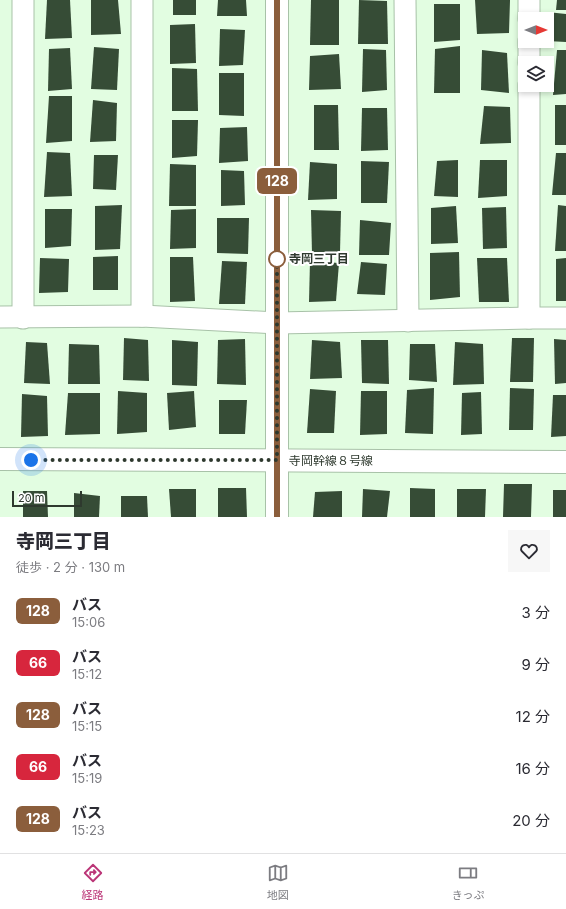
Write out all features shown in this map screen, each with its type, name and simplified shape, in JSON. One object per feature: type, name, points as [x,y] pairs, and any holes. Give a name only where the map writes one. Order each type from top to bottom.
[{"type":"street","points":[[23,0],[23,318]]},
{"type":"street","points":[[142,0],[142,316]]},
{"type":"street","points":[[277,0],[277,517]]},
{"type":"street","points":[[405,0],[408,321]]},
{"type":"street","points":[[529,0],[529,12]]},
{"type":"street","points":[[529,92],[529,318]]},
{"type":"street","points":[[0,317],[142,316],[277,323],[566,318]]},
{"type":"street","name":"寺岡幹線８号線","points":[[0,459],[566,462]]},
{"type":"building","points":[[47,0],[70,0],[72,38],[45,39]]},
{"type":"building","points":[[91,0],[118,0],[121,34],[91,35]]},
{"type":"building","points":[[173,0],[196,0],[196,15],[173,15]]},
{"type":"building","points":[[218,0],[246,0],[247,16],[217,16]]},
{"type":"building","points":[[311,0],[339,0],[339,45],[310,45]]},
{"type":"building","points":[[359,0],[387,1],[388,44],[358,44]]},
{"type":"building","points":[[475,0],[510,0],[509,33],[477,34]]},
{"type":"building","points":[[557,0],[566,0],[566,10],[556,10]]},
{"type":"building","points":[[434,4],[460,4],[460,40],[434,42]]},
{"type":"building","points":[[554,13],[566,14],[566,42],[554,41]]},
{"type":"building","points":[[195,24],[196,63],[170,64],[170,25]]},
{"type":"building","points":[[220,29],[245,30],[243,65],[219,66]]},
{"type":"building","points":[[460,46],[460,93],[434,93],[435,49]]},
{"type":"building","points":[[94,47],[119,49],[117,90],[91,89]]},
{"type":"building","points":[[70,48],[72,89],[48,91],[49,49]]},
{"type":"building","points":[[363,49],[386,50],[387,90],[362,92]]},
{"type":"building","points":[[482,50],[507,53],[509,93],[481,90]]},
{"type":"building","points":[[557,50],[566,50],[566,94],[553,95]]},
{"type":"building","points":[[339,54],[341,89],[309,90],[310,56]]},
{"type":"building","points":[[172,68],[197,69],[198,111],[172,111]]},
{"type":"building","points":[[219,73],[244,73],[244,116],[219,115]]},
{"type":"building","points":[[49,96],[72,96],[72,141],[46,143]]},
{"type":"building","points":[[93,100],[117,103],[116,141],[90,142]]},
{"type":"building","points":[[314,105],[338,105],[339,150],[314,150]]},
{"type":"building","points":[[555,105],[566,105],[566,145],[555,145]]},
{"type":"building","points":[[484,106],[510,107],[511,143],[480,144]]},
{"type":"building","points":[[362,108],[387,108],[388,150],[361,151]]},
{"type":"building","points":[[172,120],[198,120],[197,156],[172,158]]},
{"type":"building","points":[[247,127],[248,161],[219,163],[220,128]]},
{"type":"building","points":[[47,152],[70,153],[72,196],[44,197]]},
{"type":"building","points":[[556,153],[566,153],[566,195],[552,195]]},
{"type":"building","points":[[94,155],[118,155],[116,190],[93,189]]},
{"type":"building","points":[[458,160],[458,197],[434,196],[437,161]]},
{"type":"building","points":[[480,160],[507,160],[507,196],[478,198]]},
{"type":"building","points":[[361,161],[389,162],[387,203],[361,203]]},
{"type":"building","points":[[310,162],[337,164],[337,199],[308,200]]},
{"type":"building","points":[[170,164],[196,165],[196,206],[169,206]]},
{"type":"building","points":[[221,170],[244,171],[245,205],[221,206]]},
{"type":"building","points":[[122,205],[120,249],[95,250],[95,206]]},
{"type":"building","points":[[558,205],[566,206],[566,251],[555,251]]},
{"type":"building","points":[[456,206],[458,243],[431,244],[431,208]]},
{"type":"building","points":[[506,207],[507,248],[483,249],[482,208]]},
{"type":"building","points":[[45,209],[72,209],[71,246],[45,248]]},
{"type":"building","points":[[196,209],[196,248],[170,249],[171,210]]},
{"type":"building","points":[[311,210],[341,211],[340,252],[312,254]]},
{"type":"building","points":[[217,218],[249,218],[248,254],[217,253]]},
{"type":"building","points":[[360,220],[391,223],[389,255],[359,255]]},
{"type":"building","points":[[459,252],[460,297],[430,300],[430,253]]},
{"type":"building","points":[[118,256],[118,290],[93,290],[93,257]]},
{"type":"building","points":[[170,257],[193,257],[195,301],[170,302]]},
{"type":"building","points":[[40,258],[69,259],[68,292],[39,293]]},
{"type":"building","points":[[477,258],[507,258],[509,302],[479,302]]},
{"type":"building","points":[[566,258],[566,301],[556,301],[556,259]]},
{"type":"building","points":[[222,261],[247,262],[245,304],[219,304]]},
{"type":"building","points":[[310,261],[339,263],[336,301],[309,302]]},
{"type":"building","points":[[361,262],[387,264],[385,295],[357,294]]},
{"type":"building","points":[[124,338],[148,340],[149,381],[123,380]]},
{"type":"building","points":[[512,338],[534,338],[533,382],[510,382]]},
{"type":"building","points":[[245,339],[246,385],[217,384],[218,340]]},
{"type":"building","points":[[554,339],[566,340],[566,383],[555,384]]},
{"type":"building","points":[[172,340],[198,342],[197,386],[172,385]]},
{"type":"building","points":[[312,340],[340,342],[342,378],[310,379]]},
{"type":"building","points":[[361,340],[388,340],[389,384],[362,383]]},
{"type":"building","points":[[26,342],[47,343],[50,384],[24,383]]},
{"type":"building","points":[[455,342],[483,344],[484,384],[453,385]]},
{"type":"building","points":[[69,344],[99,345],[100,384],[68,384]]},
{"type":"building","points":[[410,344],[435,344],[437,382],[409,380]]},
{"type":"building","points":[[434,388],[433,434],[405,433],[407,390]]},
{"type":"building","points":[[510,388],[534,389],[533,430],[509,430]]},
{"type":"building","points":[[310,389],[336,391],[334,433],[307,433]]},
{"type":"building","points":[[118,391],[147,393],[147,432],[117,434]]},
{"type":"building","points":[[194,391],[196,427],[169,430],[167,393]]},
{"type":"building","points":[[361,391],[387,391],[387,434],[360,435]]},
{"type":"building","points":[[481,392],[482,434],[461,435],[462,393]]},
{"type":"building","points":[[68,393],[100,393],[100,434],[65,435]]},
{"type":"building","points":[[22,394],[47,396],[48,436],[21,437]]},
{"type":"building","points":[[553,395],[566,395],[566,436],[551,437]]},
{"type":"building","points":[[219,400],[247,400],[245,434],[219,434]]},
{"type":"building","points":[[504,484],[532,484],[531,517],[503,517]]},
{"type":"building","points":[[218,488],[246,488],[247,517],[218,517]]},
{"type":"building","points":[[410,488],[435,489],[435,517],[410,517]]},
{"type":"building","points":[[169,489],[196,489],[196,517],[171,517]]},
{"type":"building","points":[[363,489],[390,491],[387,517],[362,517]]},
{"type":"building","points":[[457,489],[486,489],[485,517],[457,517]]},
{"type":"building","points":[[553,490],[566,490],[566,517],[553,517]]},
{"type":"building","points":[[23,491],[47,491],[48,517],[23,517]]},
{"type":"building","points":[[342,491],[342,517],[313,517],[315,492]]},
{"type":"building","points":[[74,493],[100,496],[99,517],[74,517]]},
{"type":"building","points":[[121,496],[147,496],[148,517],[121,517]]},
{"type":"bus line","name":"128","points":[[277,0],[277,517]]},
{"type":"place","name":"寺岡三丁目","points":[[277,259]]},
{"type":"route","points":[[31,460],[277,460],[277,259]]}]
